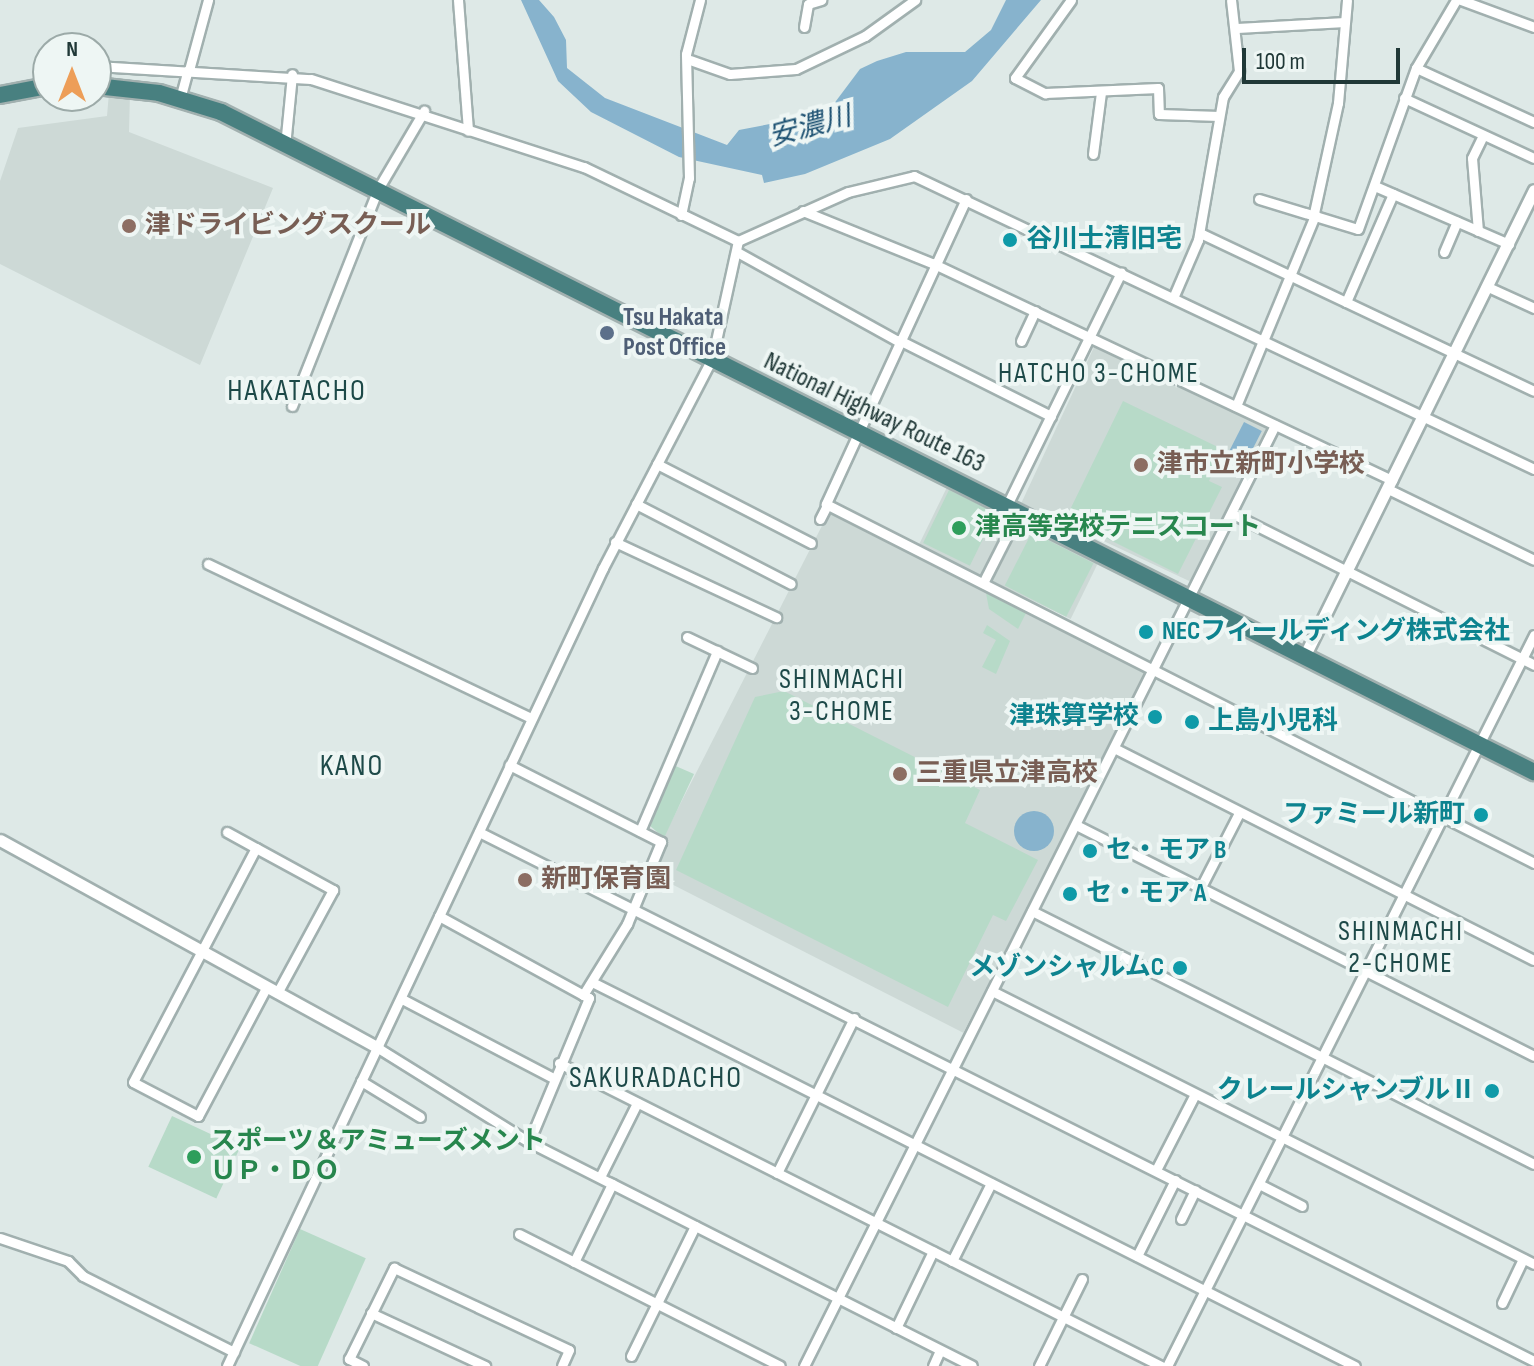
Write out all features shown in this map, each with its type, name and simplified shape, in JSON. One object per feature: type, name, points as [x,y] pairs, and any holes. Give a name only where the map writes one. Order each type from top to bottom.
[{"type":"highway","name":"National Highway Route 163","points":[[112,88],[180,99],[378,189],[1534,772]]},
{"type":"highway","points":[[0,95],[32,89]]},
{"type":"street","points":[[180,99],[208,0]]},
{"type":"street","points":[[458,0],[468,131]]},
{"type":"street","points":[[681,215],[689,178],[690,60],[700,0]]},
{"type":"street","points":[[804,27],[808,4],[821,0]]},
{"type":"street","points":[[690,60],[730,74],[787,72],[865,36],[915,0]]},
{"type":"street","points":[[1071,0],[1015,78],[1045,93],[1158,88],[1159,114],[1219,116]]},
{"type":"street","points":[[1173,298],[1200,233],[1219,116],[1239,71],[1237,28],[1231,0]]},
{"type":"street","points":[[1236,406],[1267,342],[1314,214],[1347,0]]},
{"type":"street","points":[[1259,199],[1358,229],[1377,187],[1378,160],[1416,68],[1458,0],[1534,27]]},
{"type":"street","points":[[1237,28],[1345,22]]},
{"type":"street","points":[[112,67],[292,74],[424,111],[468,131],[584,167],[738,241],[803,211],[906,174],[966,199],[1534,469]]},
{"type":"street","points":[[1416,68],[1534,122]]},
{"type":"street","points":[[285,146],[292,74]]},
{"type":"street","points":[[1093,154],[1101,92]]},
{"type":"street","points":[[1404,98],[1534,158]]},
{"type":"street","points":[[292,406],[378,189],[424,111]]},
{"type":"street","points":[[1478,231],[1472,158],[1483,135]]},
{"type":"street","points":[[1377,187],[1509,244]]},
{"type":"street","points":[[1305,655],[1509,244],[1529,212],[1534,190]]},
{"type":"street","points":[[1346,302],[1393,194]]},
{"type":"street","points":[[820,519],[932,263],[966,199]]},
{"type":"street","points":[[803,211],[932,263],[1236,406],[1534,560]]},
{"type":"street","points":[[1444,252],[1457,222]]},
{"type":"street","points":[[1200,233],[1534,391]]},
{"type":"street","points":[[227,1366],[615,542],[712,359],[739,253],[738,241]]},
{"type":"street","points":[[739,253],[898,340],[1051,416]]},
{"type":"street","points":[[983,583],[1051,416],[1121,272]]},
{"type":"street","points":[[1488,287],[1534,308]]},
{"type":"street","points":[[1021,341],[1035,311]]},
{"type":"street","points":[[804,1366],[1191,599],[1275,425]]},
{"type":"street","points":[[657,464],[811,543]]},
{"type":"street","points":[[636,504],[791,584]]},
{"type":"street","points":[[827,505],[1534,863]]},
{"type":"street","points":[[1233,514],[1534,665]]},
{"type":"street","points":[[615,542],[776,617]]},
{"type":"street","points":[[208,564],[531,718]]},
{"type":"street","points":[[559,1063],[1164,1366],[1259,1184],[1534,635]]},
{"type":"street","points":[[687,637],[752,668]]},
{"type":"street","points":[[640,831],[717,651]]},
{"type":"street","points":[[1114,748],[1534,960]]},
{"type":"street","points":[[509,765],[661,842],[631,908],[583,995]]},
{"type":"street","points":[[1201,887],[1239,813]]},
{"type":"street","points":[[1076,825],[1534,1056]]},
{"type":"street","points":[[227,832],[333,890],[198,1116],[133,1082],[256,848]]},
{"type":"street","points":[[479,832],[1534,1361]]},
{"type":"street","points":[[0,840],[378,1048],[529,1142],[972,1366]]},
{"type":"street","points":[[1032,911],[1534,1164]]},
{"type":"street","points":[[439,916],[589,998],[559,1063],[529,1142]]},
{"type":"street","points":[[592,982],[1355,1366]]},
{"type":"street","points":[[992,991],[1534,1264]]},
{"type":"street","points":[[402,999],[553,1078]]},
{"type":"street","points":[[777,1173],[854,1018]]},
{"type":"street","points":[[361,1081],[420,1117]]},
{"type":"street","points":[[1156,1170],[1195,1094]]},
{"type":"street","points":[[600,1177],[637,1103]]},
{"type":"street","points":[[1137,1256],[1175,1180]]},
{"type":"street","points":[[952,1261],[991,1183]]},
{"type":"street","points":[[574,1262],[612,1184]]},
{"type":"street","points":[[1259,1184],[1302,1206]]},
{"type":"street","points":[[1181,1219],[1195,1190]]},
{"type":"street","points":[[631,1356],[695,1226]]},
{"type":"street","points":[[519,1234],[780,1366]]},
{"type":"street","points":[[0,1238],[68,1261],[83,1276],[234,1352]]},
{"type":"street","points":[[896,1328],[933,1251]]},
{"type":"street","points":[[1502,1303],[1523,1259]]},
{"type":"street","points":[[363,1366],[349,1359],[394,1268],[569,1350],[562,1366]]},
{"type":"street","points":[[1039,1366],[1082,1279]]},
{"type":"street","points":[[371,1313],[485,1366]]},
{"type":"street","points":[[933,1366],[940,1350]]},
{"type":"shaded area","name":"津ドライビングスクール","points":[[112,93],[130,93],[129,132],[273,188],[200,365],[0,264],[0,181],[18,128],[107,116],[107,112],[112,112]]},
{"type":"shaded area","name":"津市立新町小学校","points":[[1095,345],[1268,426],[1195,583],[1021,503]]},
{"type":"shaded area","points":[[949,483],[1101,557],[1071,619],[919,545]]},
{"type":"shaded area","name":"三重県立津高校","points":[[829,512],[1146,674],[963,1033],[646,871]]},
{"type":"green space","points":[[1123,401],[1224,450],[1209,481],[1222,487],[1178,574],[1066,518]]},
{"type":"green space","name":"津高等学校テニスコート","points":[[949,490],[996,513],[970,566],[923,543]]},
{"type":"green space","name":"津高等学校テニスコート","points":[[1032,532],[1093,563],[1066,617],[1005,585]]},
{"type":"green space","points":[[986,593],[1026,613],[1018,629],[989,609]]},
{"type":"green space","points":[[987,625],[1010,641],[996,674],[982,667],[996,640],[983,633]]},
{"type":"green space","points":[[784,691],[980,790],[965,823],[1038,860],[1006,921],[993,915],[948,1007],[676,870],[755,697]]},
{"type":"green space","points":[[671,764],[694,774],[664,838],[649,825]]},
{"type":"green space","name":"スポーツ＆アミューズメント ＵＰ・ＤＯ","points":[[172,1116],[240,1148],[216,1198],[148,1167]]},
{"type":"green space","points":[[300,1229],[366,1258],[318,1366],[300,1366],[249,1343]]},
{"type":"water","name":"安濃川","points":[[521,0],[539,0],[554,17],[566,40],[567,68],[605,98],[727,145],[739,130],[827,113],[860,69],[877,61],[906,52],[965,52],[991,30],[1006,0],[1041,0],[972,81],[890,139],[805,174],[764,183],[762,175],[679,157],[591,112],[558,81]]},
{"type":"water","points":[[1244,422],[1262,431],[1244,467],[1226,458]]},
{"type":"water","points":[[1034,811],[1048,817],[1054,831],[1048,845],[1034,851],[1020,845],[1014,831],[1020,817]]},
{"type":"place","name":"津ドライビングスクール","points":[[129,226]]},
{"type":"place","name":"谷川士清旧宅","points":[[1010,240]]},
{"type":"place","name":"Tsu Hakata Post Office","points":[[607,333]]},
{"type":"place","name":"津市立新町小学校","points":[[1141,465]]},
{"type":"place","name":"津高等学校テニスコート","points":[[959,528]]},
{"type":"place","name":"NECフィールディング株式会社","points":[[1146,632]]},
{"type":"place","name":"津珠算学校","points":[[1155,717]]},
{"type":"place","name":"上島小児科","points":[[1192,722]]},
{"type":"place","name":"三重県立津高校","points":[[900,774]]},
{"type":"place","name":"ファミール新町","points":[[1481,815]]},
{"type":"place","name":"セ・モア B","points":[[1090,851]]},
{"type":"place","name":"新町保育園","points":[[525,880]]},
{"type":"place","name":"セ・モア A","points":[[1070,894]]},
{"type":"place","name":"メゾンシャルムC","points":[[1180,968]]},
{"type":"place","name":"クレールシャンブルⅡ","points":[[1492,1091]]},
{"type":"place","name":"スポーツ＆アミューズメント ＵＰ・ＤＯ","points":[[194,1157]]},
{"type":"district","name":"HATCHO 3-CHOME","points":[[1099,374]]},
{"type":"district","name":"HAKATACHO","points":[[297,391]]},
{"type":"district","name":"SHINMACHI 3-CHOME","points":[[842,696]]},
{"type":"district","name":"KANO","points":[[352,766]]},
{"type":"district","name":"SHINMACHI 2-CHOME","points":[[1401,948]]},
{"type":"district","name":"SAKURADACHO","points":[[656,1078]]}]
